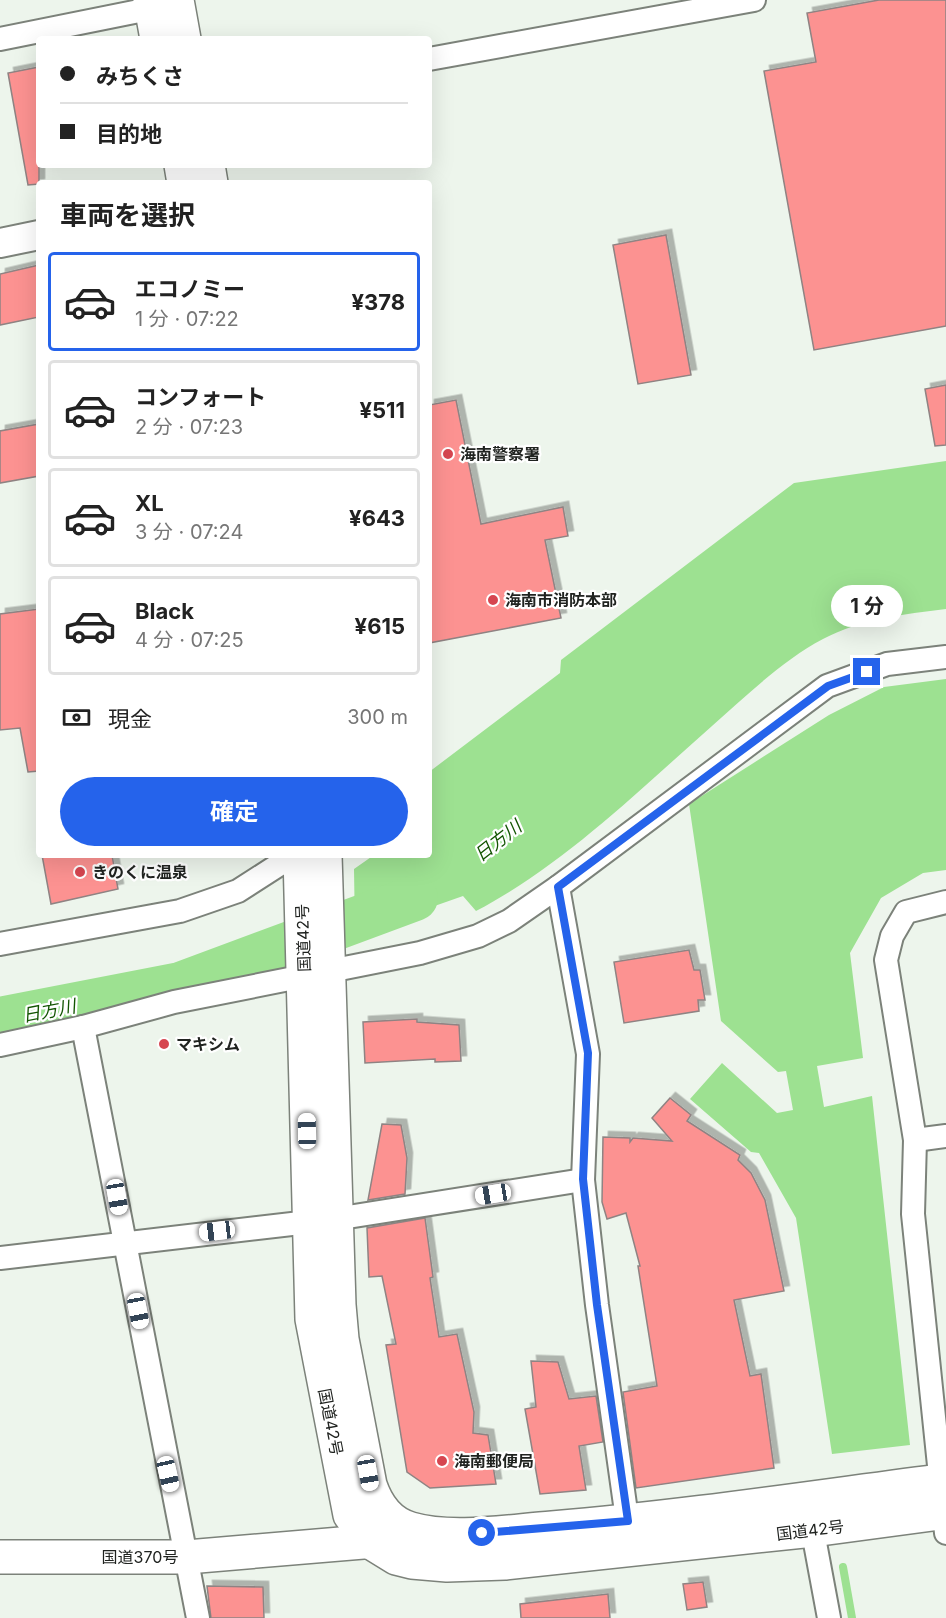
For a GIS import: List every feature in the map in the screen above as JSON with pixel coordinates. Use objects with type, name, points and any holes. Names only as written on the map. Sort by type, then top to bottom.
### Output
[{"type":"highway","points":[[162,10],[182,36]]},
{"type":"highway","name":"国道42号","points":[[313,862],[322,1220],[312,1319],[350,1515],[370,1542]]},
{"type":"highway","name":"国道42号","points":[[322,1220],[342,1339],[373,1494],[382,1510],[400,1525],[421,1532],[446,1550],[629,1536],[810,1515],[945,1504]]},
{"type":"highway","name":"国道370号","points":[[279,1551],[320,1540],[338,1526],[342,1498],[340,1469]]},
{"type":"highway","name":"国道370号","points":[[0,1557],[187,1557],[370,1542],[446,1550]]},
{"type":"highway","name":"国道370号","points":[[279,1551],[306,1552],[344,1562],[395,1568],[446,1550]]},
{"type":"street","points":[[432,58],[754,0]]},
{"type":"street","points":[[0,39],[162,10]]},
{"type":"street","points":[[0,243],[36,236]]},
{"type":"street","points":[[0,1045],[83,1027],[174,1002],[316,968],[420,953],[478,936],[509,921],[558,887],[828,686],[887,664],[946,657]]},
{"type":"street","points":[[0,944],[180,911],[238,891],[280,864],[313,862]]},
{"type":"street","points":[[558,887],[588,1053],[583,1179],[597,1305],[629,1536]]},
{"type":"street","points":[[945,1504],[912,1214],[915,1140],[886,960],[892,936],[906,912],[946,902]]},
{"type":"street","points":[[83,1027],[168,1474],[198,1618]]},
{"type":"street","points":[[915,1140],[946,1136]]},
{"type":"street","points":[[0,1258],[322,1220],[583,1179]]},
{"type":"street","points":[[810,1515],[829,1618]]},
{"type":"water","points":[[946,461],[946,609],[899,615],[868,622],[837,632],[808,648],[765,679],[628,801],[570,849],[540,872],[476,911],[463,896],[355,934],[354,869],[370,858],[432,858],[432,770],[560,673],[561,660],[794,483]]},
{"type":"water","points":[[946,679],[946,870],[923,873],[881,898],[850,953],[863,1058],[817,1066],[824,1107],[872,1096],[910,1445],[832,1454],[796,1218],[759,1153],[751,1152],[690,1099],[722,1063],[777,1113],[793,1110],[786,1071],[778,1072],[721,1021],[689,804],[829,715],[884,687]]},
{"type":"building","points":[[879,0],[946,0],[946,326],[814,350],[764,71],[816,62],[807,13]]},
{"type":"building","points":[[36,68],[36,168],[39,168],[39,180],[36,180],[36,184],[28,185],[8,73]]},
{"type":"building","points":[[666,235],[691,375],[638,384],[613,245]]},
{"type":"building","points":[[36,266],[36,318],[0,325],[0,274]]},
{"type":"building","points":[[946,385],[946,445],[935,446],[925,389]]},
{"type":"building","points":[[456,400],[481,524],[563,507],[568,536],[545,540],[561,618],[432,642],[432,404]]},
{"type":"building","points":[[36,425],[36,477],[0,483],[0,431]]},
{"type":"building","points":[[36,609],[36,771],[28,772],[20,728],[0,730],[0,614]]},
{"type":"building","name":"きのくに温泉","points":[[43,858],[113,858],[118,889],[51,904]]},
{"type":"building","points":[[689,950],[694,970],[700,970],[705,1000],[698,1000],[699,1011],[624,1023],[614,962]]},
{"type":"building","points":[[417,1019],[417,1022],[459,1025],[461,1061],[435,1062],[435,1059],[365,1063],[363,1022]]},
{"type":"building","points":[[670,1098],[691,1115],[687,1121],[740,1155],[738,1160],[751,1173],[765,1200],[784,1291],[734,1300],[750,1376],[761,1374],[774,1468],[636,1488],[623,1392],[657,1386],[638,1266],[640,1266],[626,1213],[607,1219],[602,1202],[603,1137],[630,1138],[630,1142],[633,1138],[672,1141],[652,1118]]},
{"type":"building","points":[[382,1124],[401,1125],[407,1158],[405,1194],[368,1200]]},
{"type":"building","points":[[425,1218],[433,1277],[430,1278],[439,1337],[457,1334],[474,1412],[473,1433],[488,1435],[496,1484],[430,1488],[407,1472],[386,1345],[396,1344],[382,1276],[369,1277],[367,1228]]},
{"type":"building","points":[[531,1361],[558,1362],[569,1399],[596,1396],[603,1442],[579,1446],[586,1490],[540,1494],[525,1409],[536,1407]]},
{"type":"building","points":[[703,1582],[707,1607],[687,1610],[683,1584]]},
{"type":"building","points":[[207,1586],[263,1587],[264,1618],[211,1618]]},
{"type":"building","points":[[608,1594],[610,1618],[521,1618],[520,1604]]},
{"type":"waterway","name":"日方川","points":[[0,1020],[180,985],[415,898]]},
{"type":"waterway","points":[[843,1567],[852,1618]]},
{"type":"place","name":"海南警察署","points":[[448,454]]},
{"type":"place","name":"海南市消防本部","points":[[493,600]]},
{"type":"place","name":"きのくに温泉","points":[[80,872]]},
{"type":"place","name":"マキシム","points":[[164,1044]]},
{"type":"place","name":"海南郵便局","points":[[442,1461]]},
{"type":"route","points":[[482,1533],[628,1521],[597,1305],[583,1179],[588,1115],[588,1053],[558,887],[828,686],[867,672]]}]
